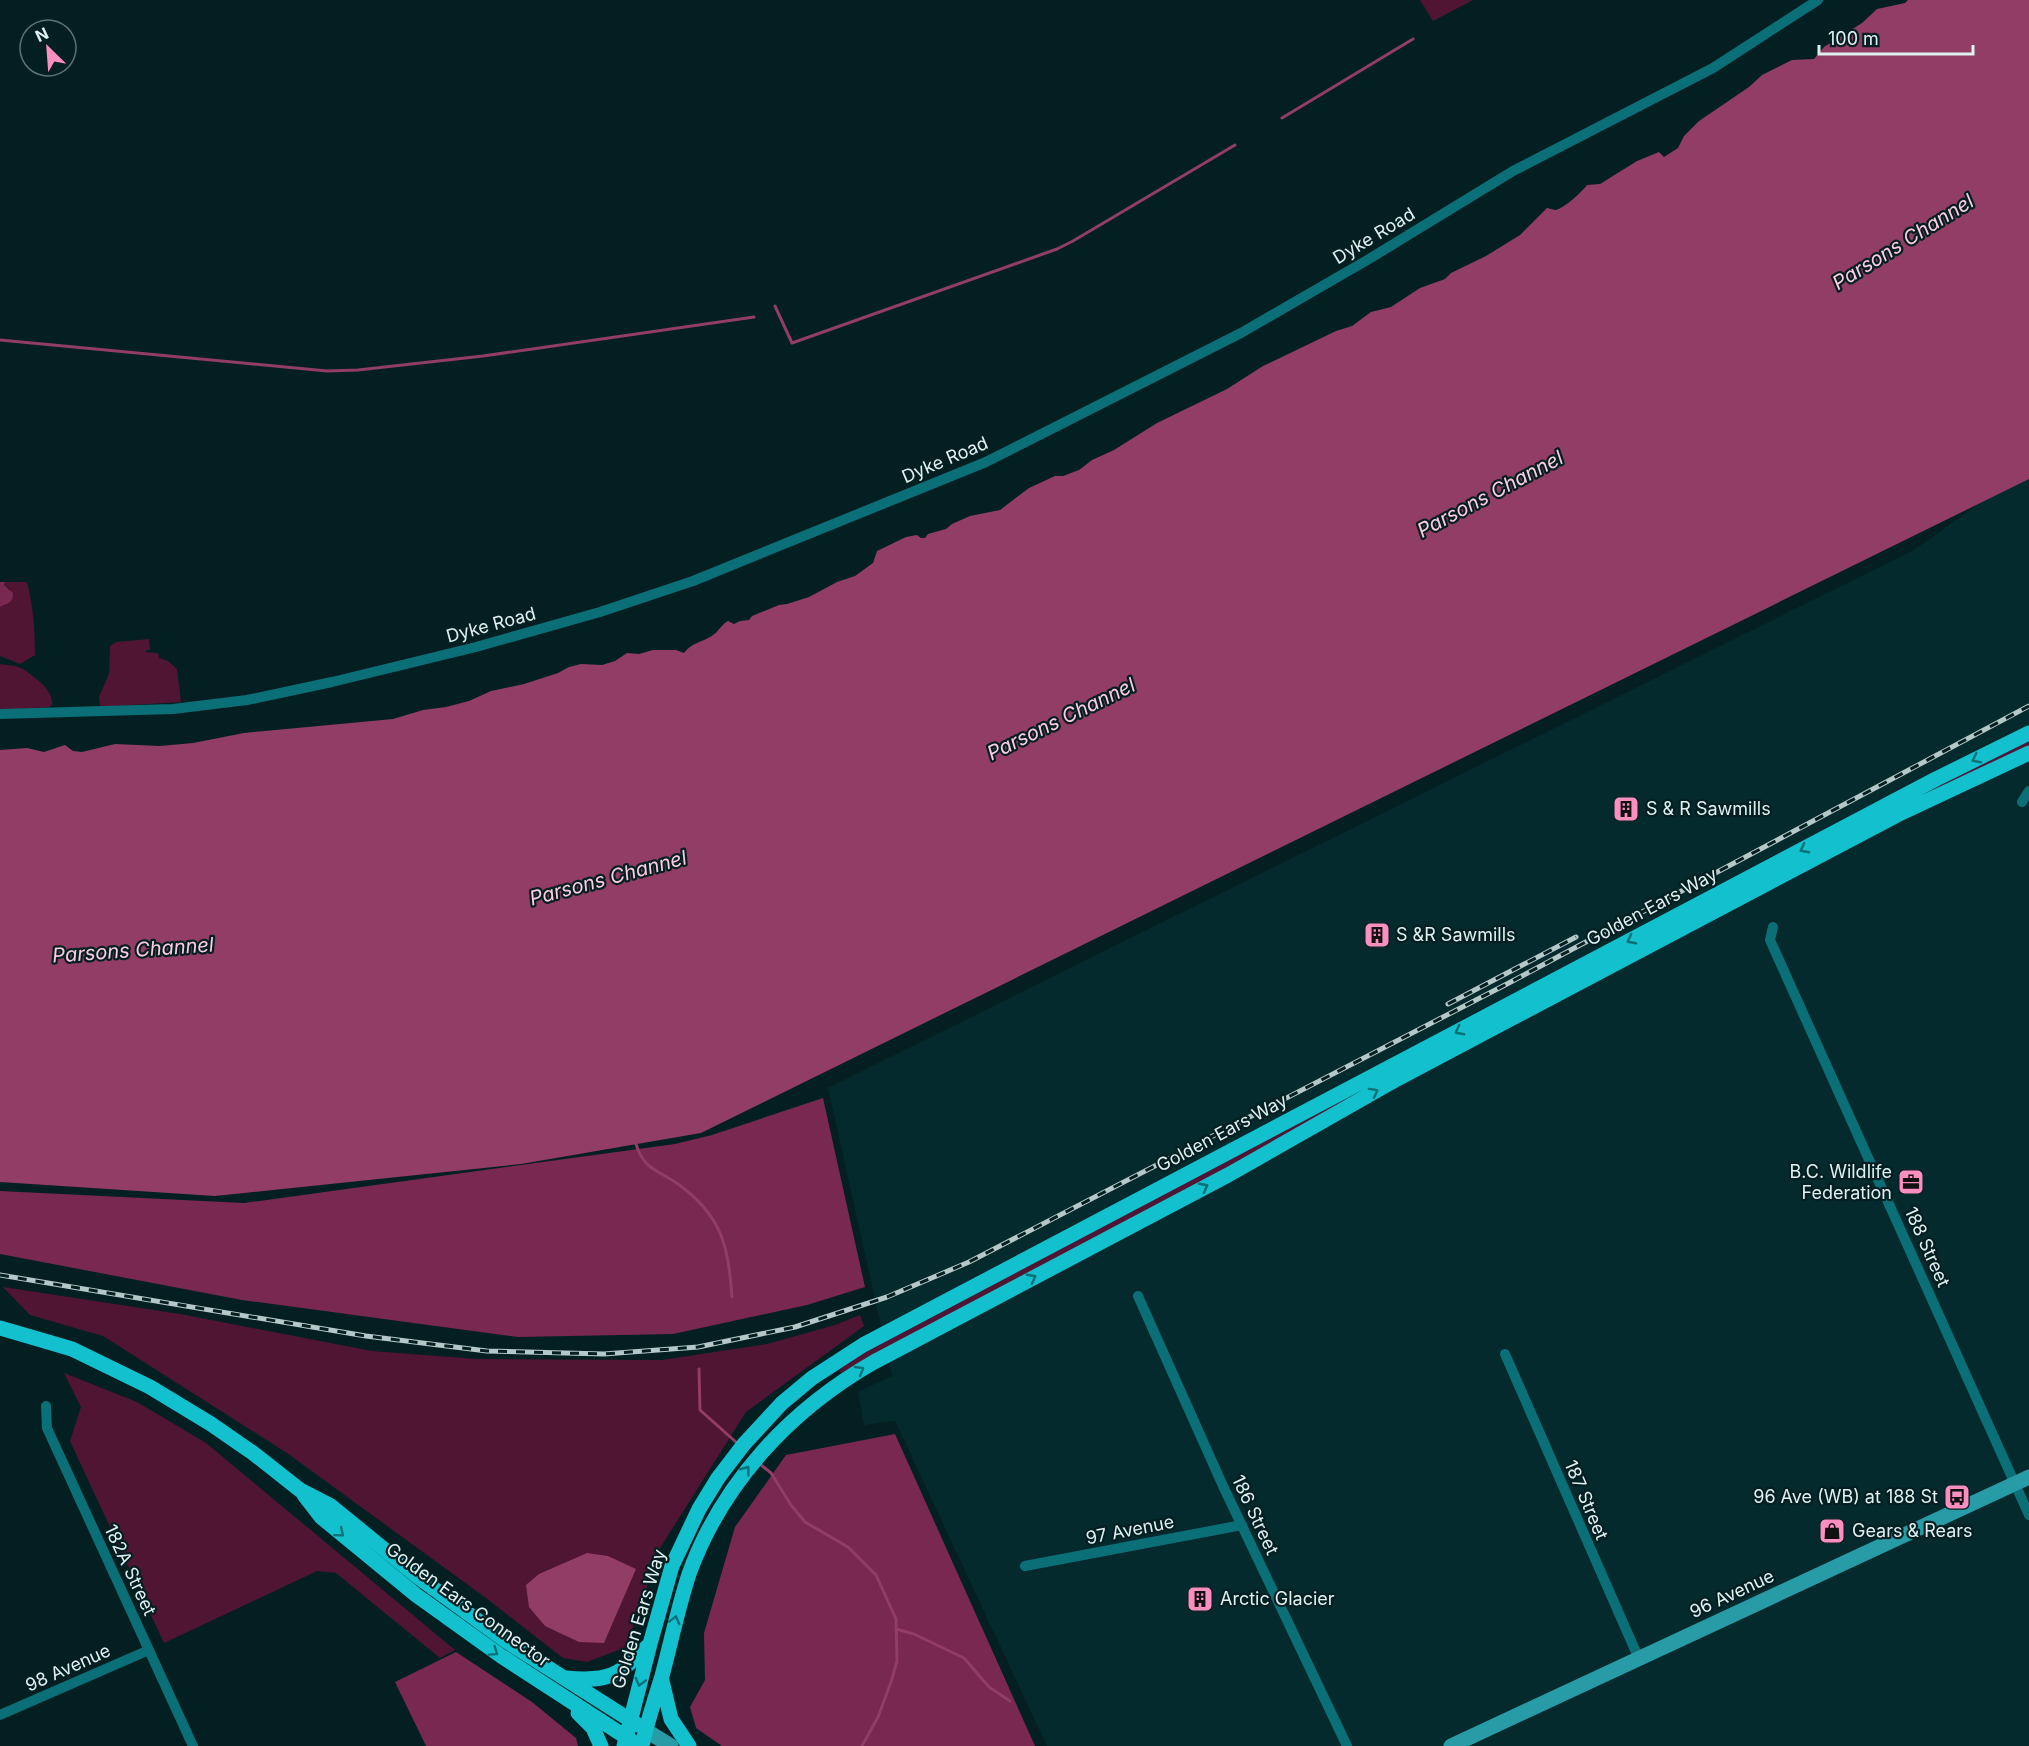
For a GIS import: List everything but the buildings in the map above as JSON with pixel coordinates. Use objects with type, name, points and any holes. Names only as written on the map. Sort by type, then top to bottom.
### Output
[{"type":"main road","name":"Golden Ears Way","points":[[625,1741],[672,1566],[699,1509],[734,1456],[782,1403],[833,1363],[863,1345],[1936,779],[2029,733]]},
{"type":"main road","name":"Golden Ears Way","points":[[641,1746],[690,1573],[715,1519],[726,1499],[753,1462],[785,1428],[829,1390],[874,1362],[1228,1175],[1397,1079],[1897,815],[2029,753]]},
{"type":"main road","name":"Golden Ears Connector","points":[[1,1327],[72,1349],[150,1387],[211,1424],[300,1490],[331,1506],[418,1577],[506,1641],[645,1730]]},
{"type":"main road","name":"96 Avenue","points":[[1450,1746],[2022,1480]]},
{"type":"main road","name":"Golden Ears Connector","points":[[300,1490],[321,1517],[416,1595],[625,1741],[641,1746]]},
{"type":"main road","points":[[562,1677],[594,1680],[615,1674],[630,1664],[650,1644]]},
{"type":"main road","points":[[661,1677],[671,1719],[689,1746]]},
{"type":"main road","points":[[559,1693],[593,1728],[601,1746]]},
{"type":"main road","points":[[645,1730],[671,1746]]},
{"type":"street","name":"Dyke Road","points":[[0,714],[173,709],[247,700],[476,647],[600,612],[693,581],[986,462],[1231,338],[1369,259],[1513,171],[1713,68],[1818,0]]},
{"type":"street","points":[[2022,802],[2029,791]]},
{"type":"street","name":"188 Street","points":[[1773,927],[1770,940],[2022,1480],[2029,1515]]},
{"type":"street","name":"186 Street","points":[[1137,1296],[1347,1746]]},
{"type":"street","name":"187 Street","points":[[1505,1354],[1639,1659]]},
{"type":"street","name":"182A Street","points":[[46,1406],[47,1428],[193,1746]]},
{"type":"street","name":"97 Avenue","points":[[1025,1566],[1242,1525]]},
{"type":"street","name":"98 Avenue","points":[[0,1715],[149,1650]]},
{"type":"shaded area","points":[[1420,0],[1473,0],[1433,21]]},
{"type":"shaded area","points":[[2029,468],[2029,1746],[1047,1746],[895,1421],[864,1425],[858,1392],[892,1376],[828,1088],[1914,550]]},
{"type":"shaded area","points":[[0,582],[5,582],[4,585],[13,593],[13,596],[10,602],[0,607]]},
{"type":"shaded area","points":[[5,582],[27,582],[31,600],[35,655],[20,664],[0,656],[0,607],[6,605],[10,589],[4,585]]},
{"type":"shaded area","points":[[149,639],[150,650],[146,652],[158,653],[159,658],[168,661],[177,669],[181,702],[100,707],[99,697],[109,674],[110,646],[116,642]]},
{"type":"shaded area","points":[[0,664],[21,668],[37,680],[49,693],[52,704],[50,707],[0,710]]},
{"type":"shaded area","points":[[2029,740],[2029,745],[1934,788]]},
{"type":"shaded area","points":[[823,1098],[865,1287],[807,1305],[673,1334],[518,1337],[242,1300],[0,1254],[0,1191],[244,1203],[675,1144],[712,1135]]},
{"type":"shaded area","points":[[1343,1099],[1344,1102],[1240,1161],[841,1373],[839,1371],[847,1363],[871,1349]]},
{"type":"shaded area","points":[[3,1287],[180,1314],[372,1351],[477,1359],[662,1360],[767,1344],[835,1325],[860,1315],[864,1326],[746,1412],[655,1556],[642,1605],[624,1648],[587,1662],[563,1658],[486,1598],[287,1453],[103,1336],[30,1315]]},
{"type":"shaded area","points":[[64,1373],[137,1402],[206,1443],[455,1650],[440,1658],[336,1573],[317,1571],[164,1643],[70,1441],[81,1407]]},
{"type":"shaded area","points":[[895,1434],[1035,1746],[722,1746],[696,1728],[690,1707],[705,1680],[704,1633],[735,1527],[786,1455]]},
{"type":"shaded area","points":[[456,1652],[532,1702],[576,1738],[578,1746],[426,1746],[395,1682]]},
{"type":"water","name":"Parsons Channel","points":[[1908,0],[2029,0],[2029,479],[701,1133],[521,1164],[215,1196],[0,1182],[0,750],[27,748],[44,752],[65,745],[73,751],[82,752],[115,744],[160,746],[193,743],[244,733],[393,719],[423,710],[469,701],[491,691],[524,684],[569,667],[581,664],[602,665],[615,661],[627,653],[676,650],[684,653],[691,646],[709,638],[728,621],[734,624],[749,620],[752,616],[779,605],[809,597],[837,582],[855,576],[873,563],[877,551],[906,537],[917,535],[925,538],[928,534],[946,529],[970,516],[1000,510],[1029,488],[1055,476],[1063,476],[1079,470],[1092,460],[1114,450],[1157,423],[1227,389],[1263,366],[1336,331],[1352,326],[1371,312],[1391,307],[1420,288],[1445,279],[1451,273],[1486,256],[1520,235],[1547,208],[1556,210],[1560,208],[1587,185],[1600,184],[1637,161],[1659,152],[1664,157],[1678,148],[1684,136],[1699,121],[1749,87],[1762,75],[1792,60],[1814,59],[1824,47],[1862,23],[1877,9],[1905,3]]},
{"type":"water","points":[[587,1553],[608,1556],[636,1569],[604,1643],[579,1642],[545,1626],[529,1607],[526,1585],[539,1574]]},
{"type":"waterway","points":[[1282,118],[1413,39]]},
{"type":"waterway","points":[[775,306],[792,343],[1057,249],[1235,145]]},
{"type":"waterway","points":[[0,340],[327,371],[358,370],[483,356],[754,317]]},
{"type":"waterway","points":[[636,1144],[639,1153],[652,1168],[693,1196],[713,1220],[725,1247],[732,1297]]},
{"type":"waterway","points":[[699,1369],[700,1410],[737,1443]]},
{"type":"waterway","points":[[760,1464],[771,1473],[791,1505],[805,1522],[848,1547],[876,1575],[896,1619],[897,1661],[878,1717],[862,1746]]},
{"type":"waterway","points":[[896,1629],[914,1634],[964,1658],[989,1687],[1010,1701]]},
{"type":"railway","points":[[0,1275],[366,1336],[487,1351],[604,1354],[698,1347],[795,1327],[887,1297],[969,1262],[1505,985],[2029,706]]},
{"type":"railway","points":[[1448,1004],[1576,937]]},
{"type":"place","name":"S & R Sawmills","points":[[1626,809]]},
{"type":"place","name":"S &R Sawmills","points":[[1377,935]]},
{"type":"place","name":"B.C. Wildlife Federation","points":[[1911,1182]]},
{"type":"place","name":"96 Ave (WB) at 188 St","points":[[1957,1497]]},
{"type":"place","name":"Gears & Rears","points":[[1832,1531]]},
{"type":"place","name":"Arctic Glacier","points":[[1200,1599]]}]
